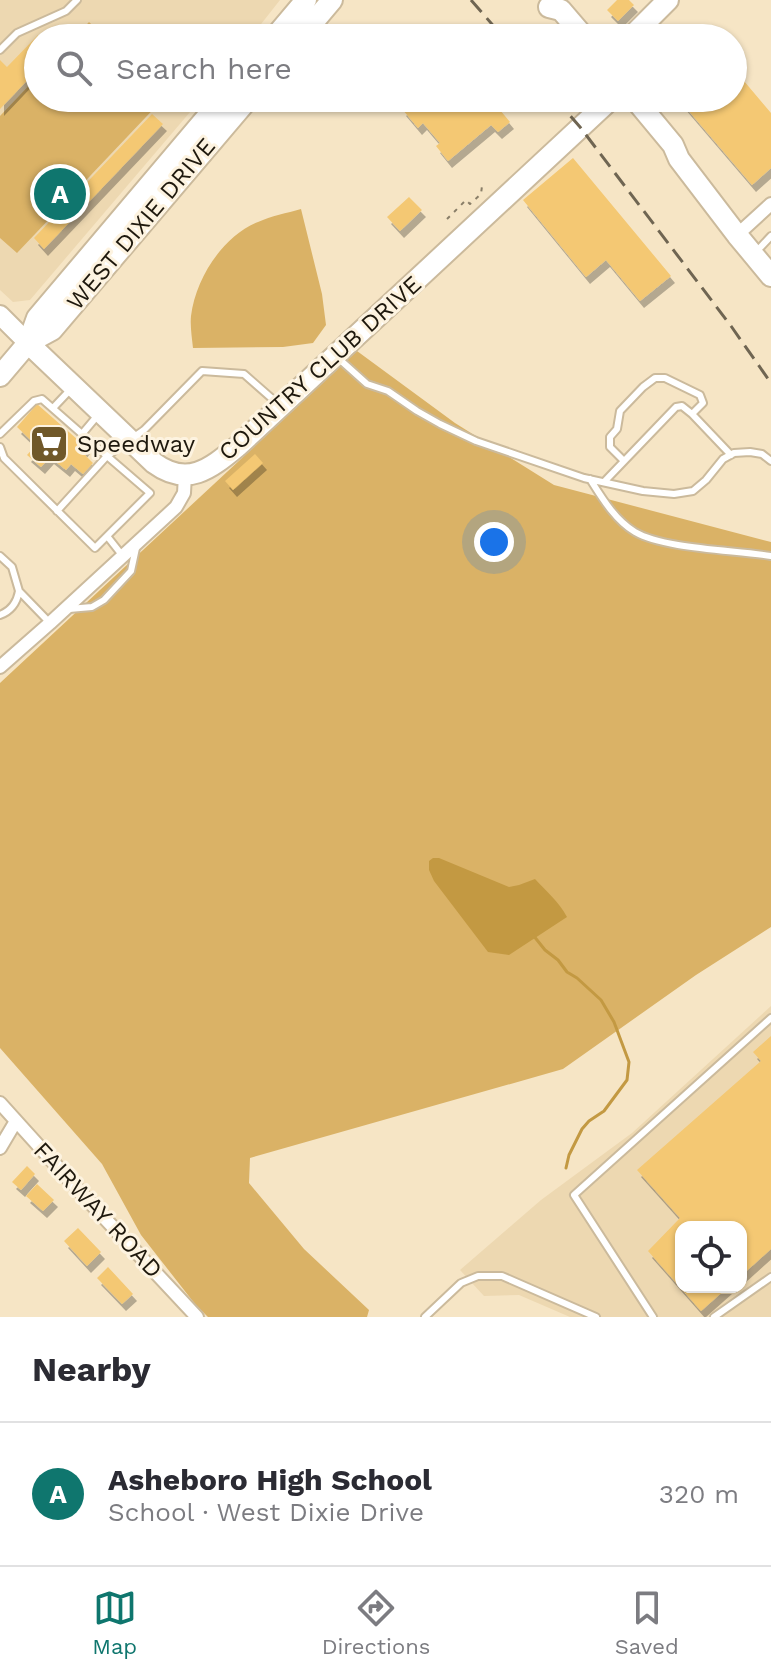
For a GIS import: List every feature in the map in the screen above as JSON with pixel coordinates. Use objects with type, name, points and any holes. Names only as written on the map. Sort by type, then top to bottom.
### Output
[{"type":"main road","points":[[286,24],[306,0]]},
{"type":"main road","points":[[312,24],[332,0]]},
{"type":"main road","points":[[644,24],[668,0]]},
{"type":"main road","points":[[546,4],[556,24]]},
{"type":"main road","points":[[546,4],[561,10],[573,24]]},
{"type":"main road","name":"WEST DIXIE DRIVE","points":[[0,376],[28,343],[37,318],[211,112]]},
{"type":"main road","name":"WEST DIXIE DRIVE","points":[[28,343],[52,330],[237,112]]},
{"type":"main road","name":"COUNTRY CLUB DRIVE","points":[[185,475],[212,466],[238,446],[597,112]]},
{"type":"main road","points":[[632,112],[664,153],[679,159]]},
{"type":"main road","points":[[646,112],[771,276]]},
{"type":"main road","points":[[0,315],[162,469],[185,475]]},
{"type":"street","points":[[737,235],[771,204]]},
{"type":"street","points":[[0,667],[176,507],[184,493],[185,475]]},
{"type":"street","name":"FAIRWAY ROAD","points":[[0,1103],[197,1317]]},
{"type":"street","points":[[0,1148],[16,1121]]},
{"type":"lane","points":[[37,24],[66,11],[77,0]]},
{"type":"lane","points":[[0,50],[24,30]]},
{"type":"lane","points":[[753,254],[771,236]]},
{"type":"lane","points":[[335,355],[367,384],[399,397],[440,424],[476,441],[590,479],[643,491],[674,494],[693,491],[723,459],[731,455],[750,452],[762,454],[771,461]]},
{"type":"lane","points":[[57,511],[107,456],[144,430],[202,371],[244,374],[281,406]]},
{"type":"lane","points":[[624,461],[610,447],[610,437],[617,429],[620,411],[655,378],[665,378],[700,395],[703,403],[692,414]]},
{"type":"lane","points":[[53,408],[73,386]]},
{"type":"lane","points":[[0,434],[37,399],[42,399],[150,493],[95,548],[4,458],[0,447]]},
{"type":"lane","points":[[604,482],[676,407],[682,406],[692,414],[731,455]]},
{"type":"lane","points":[[82,434],[101,412]]},
{"type":"lane","points":[[590,479],[613,512],[635,532],[656,540],[771,556]]},
{"type":"lane","points":[[107,536],[123,556]]},
{"type":"lane","points":[[65,609],[97,605],[123,582],[131,571],[138,542]]},
{"type":"lane","points":[[0,556],[12,567],[19,591],[17,601],[0,615]]},
{"type":"lane","points":[[19,591],[50,623]]},
{"type":"lane","points":[[653,1317],[574,1195],[771,1018]]},
{"type":"lane","points":[[425,1317],[461,1283],[478,1276],[502,1276],[596,1317]]},
{"type":"lane","points":[[714,1317],[771,1277]]},
{"type":"path","points":[[447,219],[466,200],[470,204],[481,194],[482,186]]},
{"type":"shaded area","points":[[0,0],[280,0],[261,24],[24,24],[24,112],[190,112],[30,300],[13,302],[0,290]]},
{"type":"shaded area","points":[[24,91],[24,112],[151,112],[17,253],[0,238],[0,116]]},
{"type":"shaded area","points":[[301,209],[322,294],[326,325],[313,343],[283,347],[193,348],[191,320],[194,302],[205,274],[222,248],[258,222]]},
{"type":"shaded area","points":[[357,351],[455,423],[554,485],[771,542],[771,927],[696,975],[563,1069],[250,1158],[249,1183],[304,1249],[369,1310],[367,1317],[208,1317],[141,1235],[102,1164],[0,1048],[0,683]]},
{"type":"shaded area","points":[[433,858],[509,887],[535,879],[567,917],[509,955],[488,952],[434,881],[429,870],[429,861]]},
{"type":"shaded area","points":[[771,1006],[771,1317],[570,1317],[519,1295],[484,1296],[460,1270],[541,1200],[632,1133]]},
{"type":"building","points":[[617,0],[629,0],[634,5],[618,21],[607,10]]},
{"type":"building","points":[[24,49],[24,84],[0,109],[0,60],[7,67]]},
{"type":"building","points":[[747,85],[771,113],[771,168],[752,185],[690,112],[747,112]]},
{"type":"building","points":[[405,112],[502,112],[510,122],[498,132],[491,125],[448,161],[436,146],[440,143],[423,123],[418,128]]},
{"type":"building","points":[[152,114],[163,124],[44,249],[34,238]]},
{"type":"building","points":[[573,158],[671,276],[640,301],[606,260],[586,277],[523,200]]},
{"type":"building","points":[[409,197],[422,210],[400,231],[387,217]]},
{"type":"building","points":[[37,404],[86,447],[82,452],[93,463],[83,474],[71,464],[66,470],[50,457],[41,467],[27,455],[36,445],[17,427]]},
{"type":"building","points":[[255,454],[263,463],[233,490],[225,481]]},
{"type":"building","points":[[771,1036],[771,1249],[747,1271],[747,1221],[677,1221],[680,1218],[637,1170],[761,1061],[753,1052]]},
{"type":"building","points":[[27,1166],[35,1174],[21,1190],[12,1182]]},
{"type":"building","points":[[37,1184],[54,1200],[43,1211],[26,1196]]},
{"type":"building","points":[[675,1223],[675,1282],[648,1251]]},
{"type":"building","points":[[78,1228],[101,1252],[87,1266],[64,1241]]},
{"type":"building","points":[[108,1267],[133,1294],[122,1304],[97,1278]]},
{"type":"building","points":[[685,1293],[721,1293],[701,1311]]},
{"type":"waterway","points":[[533,935],[567,972],[601,1000],[614,1022],[629,1062],[627,1080],[604,1111],[582,1129],[566,1168]]},
{"type":"railway","points":[[471,0],[492,24]]},
{"type":"railway","points":[[567,112],[771,383]]},
{"type":"place","name":"Asheboro High School","points":[[60,194]]},
{"type":"place","name":"Speedway","points":[[49,444]]}]
